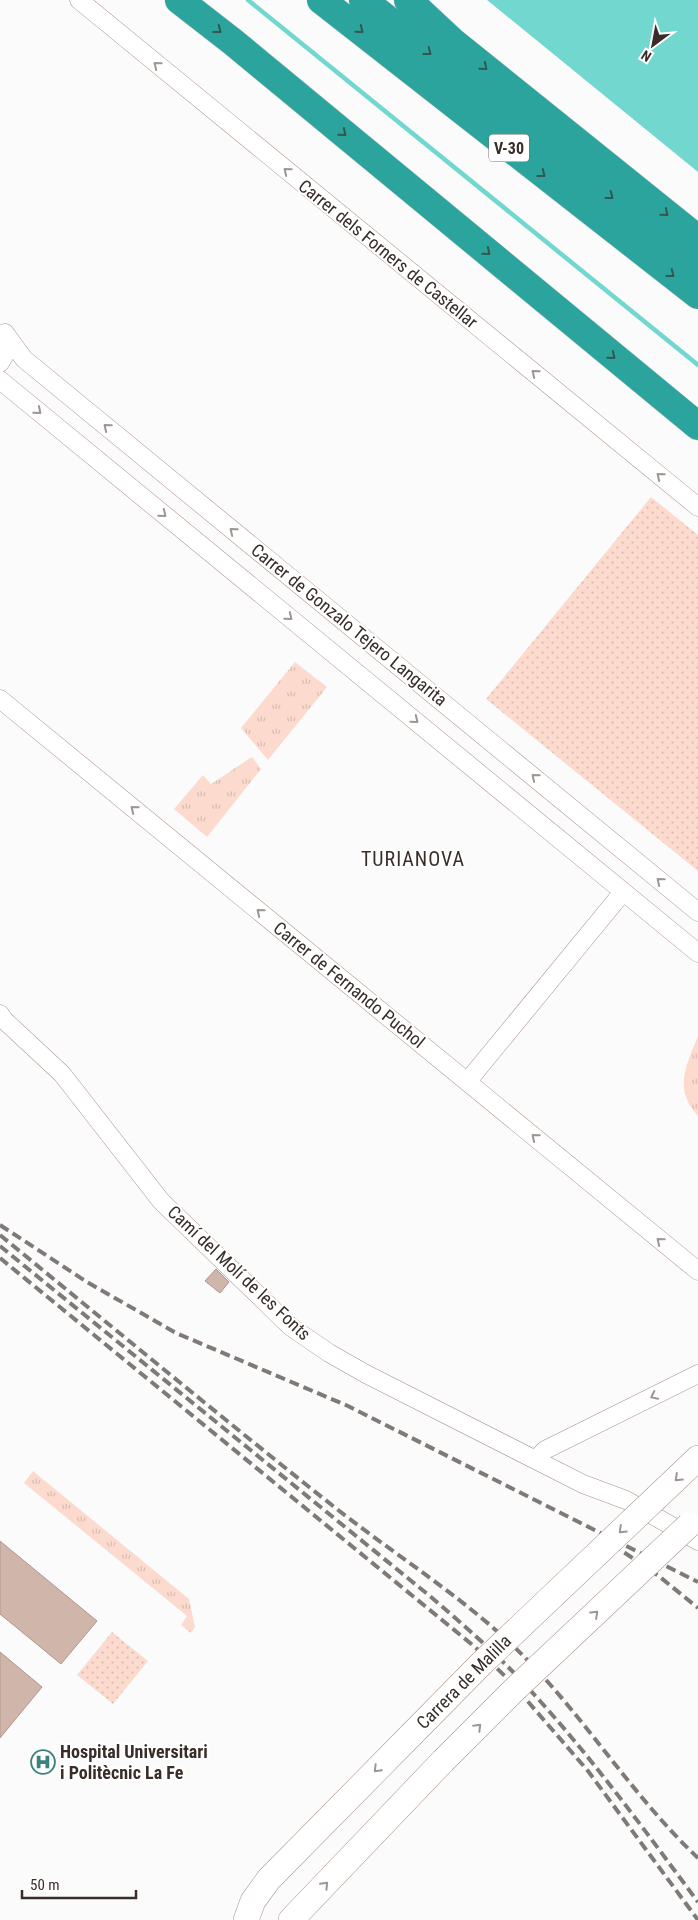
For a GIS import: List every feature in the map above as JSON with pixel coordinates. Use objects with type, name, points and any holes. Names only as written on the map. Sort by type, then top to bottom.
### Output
[{"type":"highway","points":[[179,0],[241,48],[698,426]]},
{"type":"highway","name":"V-30","points":[[321,0],[698,295]]},
{"type":"highway","name":"V-30","points":[[362,0],[590,181],[698,263]]},
{"type":"highway","points":[[408,0],[453,42],[698,239]]},
{"type":"street","name":"Carrer dels Forners de Castellar","points":[[79,0],[698,507]]},
{"type":"street","points":[[0,363],[7,351],[3,330]]},
{"type":"street","name":"Carrer de Gonzalo Tejero Langarita","points":[[3,330],[24,359],[698,912]]},
{"type":"street","name":"Carrer de Gonzalo Tejero Langarita","points":[[0,380],[698,953]]},
{"type":"street","name":"Carrer de Fernando Puchol","points":[[0,699],[698,1271]]},
{"type":"street","points":[[467,1082],[623,892]]},
{"type":"street","name":"Camí del Molí de les Fonts","points":[[0,1014],[4,1020],[62,1074],[160,1201],[291,1327],[329,1353],[445,1416],[536,1459],[583,1484],[695,1527]]},
{"type":"street","points":[[536,1459],[545,1450],[698,1374]]},
{"type":"street","name":"Carrera de Malilla","points":[[246,1920],[253,1901],[270,1879],[482,1662],[698,1458]]},
{"type":"street","points":[[291,1920],[443,1761],[513,1691],[695,1527]]},
{"type":"green space","points":[[651,497],[698,535],[698,871],[486,699]]},
{"type":"green space","points":[[295,662],[327,687],[268,760],[241,728]]},
{"type":"green space","points":[[252,757],[261,769],[207,837],[174,809],[203,775],[211,784]]},
{"type":"green space","points":[[698,1036],[698,1116],[690,1106],[686,1096],[684,1077],[689,1057]]},
{"type":"green space","points":[[33,1471],[189,1599],[195,1627],[191,1633],[181,1625],[187,1616],[24,1483]]},
{"type":"green space","points":[[112,1632],[148,1661],[113,1704],[77,1675]]},
{"type":"water","points":[[487,0],[698,0],[698,172]]},
{"type":"building","points":[[216,1269],[229,1282],[220,1293],[205,1281]]},
{"type":"building","points":[[0,1541],[97,1621],[61,1664],[0,1614]]},
{"type":"building","points":[[0,1652],[42,1687],[0,1738]]},
{"type":"waterway","points":[[248,0],[698,365]]},
{"type":"railway","points":[[0,1225],[87,1282],[176,1333],[348,1406],[698,1582]]},
{"type":"railway","points":[[0,1235],[291,1473],[488,1623],[534,1667],[649,1806],[698,1858]]},
{"type":"railway","points":[[0,1246],[431,1597],[485,1644],[515,1674],[564,1729],[633,1814],[698,1902]]},
{"type":"railway","points":[[0,1258],[475,1647],[511,1682],[588,1771],[698,1920]]},
{"type":"railway","points":[[612,1544],[660,1577],[698,1608]]},
{"type":"place","name":"Hospital Universitari i Politècnic La Fe","points":[[43,1762]]},
{"type":"district","name":"TURIANOVA","points":[[413,859]]}]
